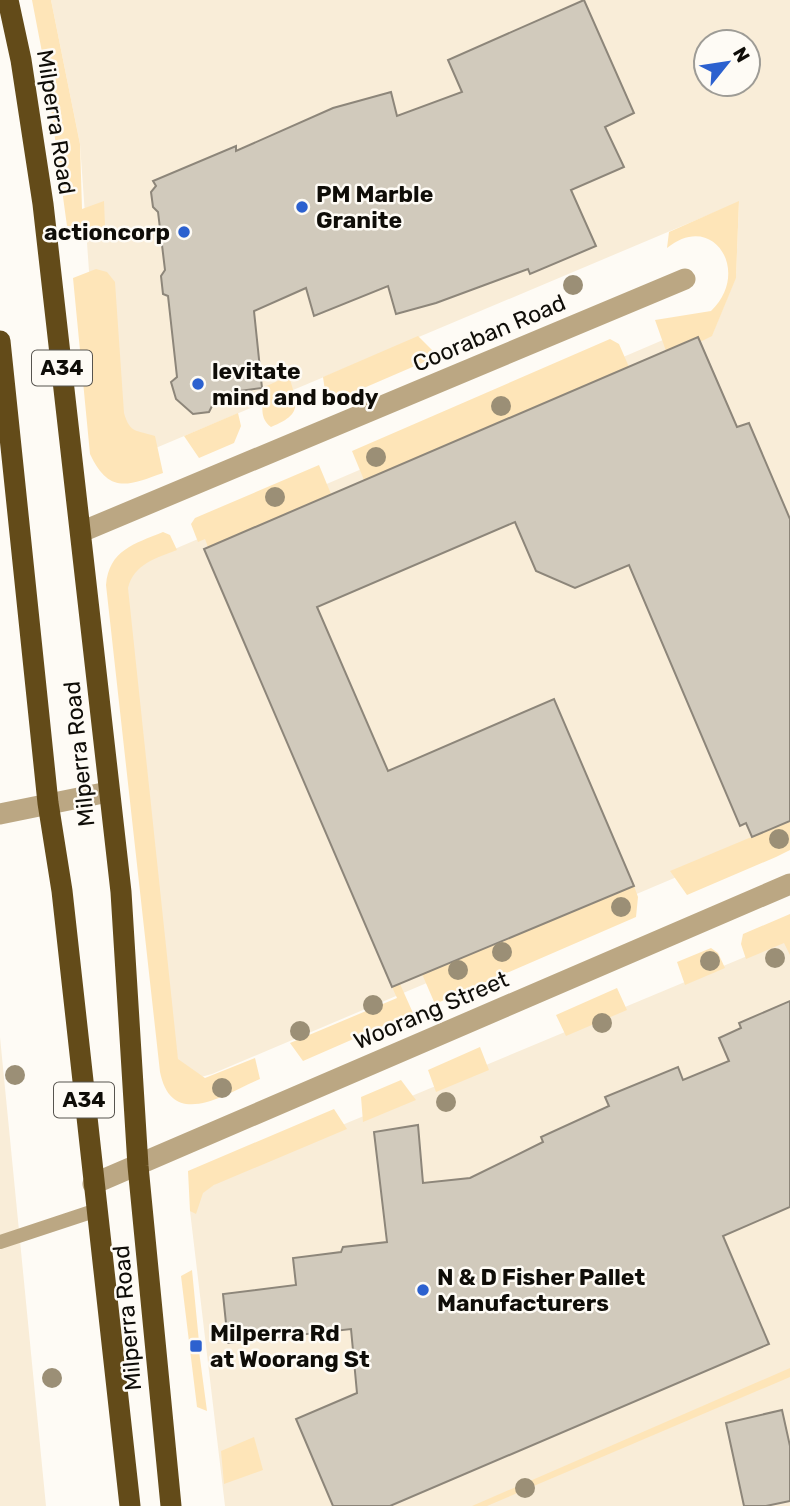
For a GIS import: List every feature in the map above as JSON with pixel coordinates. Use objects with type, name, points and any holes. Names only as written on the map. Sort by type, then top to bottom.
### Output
[{"type":"highway","name":"Milperra Road","points":[[8,0],[32,126],[121,892],[138,1166],[172,1506]]},
{"type":"highway","name":"Milperra Road","points":[[0,341],[6,459],[48,803],[61,881],[130,1506]]},
{"type":"street","name":"Cooraban Road","points":[[81,532],[685,279]]},
{"type":"street","points":[[0,814],[108,792]]},
{"type":"street","name":"Woorang Street","points":[[93,1184],[790,884]]},
{"type":"lane","points":[[0,1242],[97,1210]]},
{"type":"shaded area","points":[[32,0],[51,0],[80,144],[82,209],[104,201],[105,226],[96,231],[67,226],[46,73]]},
{"type":"shaded area","points":[[51,0],[790,0],[790,829],[212,1074],[201,1077],[178,1063],[130,671],[127,572],[156,557],[705,322],[712,335],[736,277],[739,202],[151,450],[123,454],[89,271],[80,144]]},
{"type":"shaded area","points":[[739,201],[736,278],[712,336],[700,342],[697,337],[666,351],[655,320],[711,311],[723,296],[728,279],[727,264],[722,251],[712,241],[699,236],[684,238],[667,248],[669,232]]},
{"type":"shaded area","points":[[96,269],[107,272],[115,282],[126,420],[139,432],[155,436],[163,473],[129,483],[112,481],[104,476],[90,454],[73,278]]},
{"type":"shaded area","points":[[418,336],[438,356],[336,400],[325,391],[323,377]]},
{"type":"shaded area","points":[[610,339],[619,344],[629,367],[364,480],[352,451]]},
{"type":"shaded area","points":[[289,376],[295,408],[288,418],[271,427],[264,419],[262,388]]},
{"type":"shaded area","points":[[238,413],[241,426],[234,443],[199,458],[184,436]]},
{"type":"shaded area","points":[[319,465],[331,494],[208,547],[205,539],[198,542],[191,524],[195,518]]},
{"type":"shaded area","points":[[163,532],[170,535],[177,550],[154,559],[141,568],[135,573],[128,588],[178,1059],[205,1078],[255,1058],[260,1079],[216,1099],[188,1104],[176,1100],[166,1090],[160,1072],[106,585],[108,573],[118,556],[133,545]]},
{"type":"shaded area","points":[[790,821],[790,850],[687,895],[670,871]]},
{"type":"shaded area","points":[[634,886],[638,897],[636,917],[435,1004],[422,974]]},
{"type":"shaded area","points":[[790,914],[790,955],[784,943],[746,959],[741,944],[743,934]]},
{"type":"shaded area","points":[[783,941],[790,941],[790,1506],[225,1506],[190,1211],[193,1198],[244,1166]]},
{"type":"shaded area","points":[[711,948],[718,953],[725,968],[685,985],[677,962]]},
{"type":"shaded area","points":[[400,984],[413,1013],[303,1061],[290,1043],[397,998],[392,987]]},
{"type":"shaded area","points":[[617,988],[627,1010],[566,1036],[556,1015]]},
{"type":"shaded area","points":[[0,1037],[46,1506],[0,1506]]},
{"type":"shaded area","points":[[480,1047],[489,1070],[436,1092],[428,1070]]},
{"type":"shaded area","points":[[401,1080],[416,1100],[363,1122],[361,1097]]},
{"type":"shaded area","points":[[334,1109],[347,1129],[214,1185],[203,1193],[196,1214],[190,1211],[188,1171]]},
{"type":"shaded area","points":[[192,1270],[199,1342],[193,1343],[193,1351],[199,1351],[207,1411],[197,1407],[181,1276]]},
{"type":"shaded area","points":[[790,1368],[790,1377],[487,1506],[472,1506]]},
{"type":"shaded area","points":[[254,1437],[263,1470],[224,1484],[221,1451]]},
{"type":"building","points":[[584,0],[634,113],[605,127],[624,167],[571,190],[596,246],[530,274],[528,269],[436,303],[396,314],[388,286],[314,316],[306,288],[254,311],[262,388],[218,394],[209,412],[193,414],[176,399],[171,382],[177,377],[168,296],[163,294],[161,276],[165,270],[158,212],[153,207],[151,192],[156,186],[153,181],[236,146],[236,151],[333,108],[391,92],[397,116],[462,92],[448,60]]},
{"type":"building","points":[[698,337],[737,427],[749,423],[790,519],[790,821],[752,837],[746,823],[740,826],[629,565],[575,588],[536,571],[515,522],[317,607],[388,771],[554,699],[634,886],[392,987],[204,549]]},
{"type":"building","points":[[790,1001],[790,1207],[723,1236],[769,1344],[390,1506],[333,1506],[296,1419],[357,1393],[351,1329],[228,1343],[223,1294],[296,1285],[293,1258],[341,1252],[343,1247],[387,1242],[374,1132],[418,1125],[423,1183],[470,1178],[543,1142],[541,1137],[609,1106],[605,1097],[678,1067],[683,1080],[729,1061],[719,1038],[741,1028],[739,1023]]},
{"type":"building","points":[[782,1410],[790,1446],[790,1501],[766,1506],[744,1506],[726,1423]]},
{"type":"place","name":"PM Marble Granite","points":[[302,207]]},
{"type":"place","name":"actioncorp","points":[[184,232]]},
{"type":"place","name":"levitate mind and body","points":[[198,384]]},
{"type":"place","name":"N & D Fisher Pallet Manufacturers","points":[[423,1290]]},
{"type":"place","name":"Milperra Rd at Woorang St","points":[[196,1346]]}]
